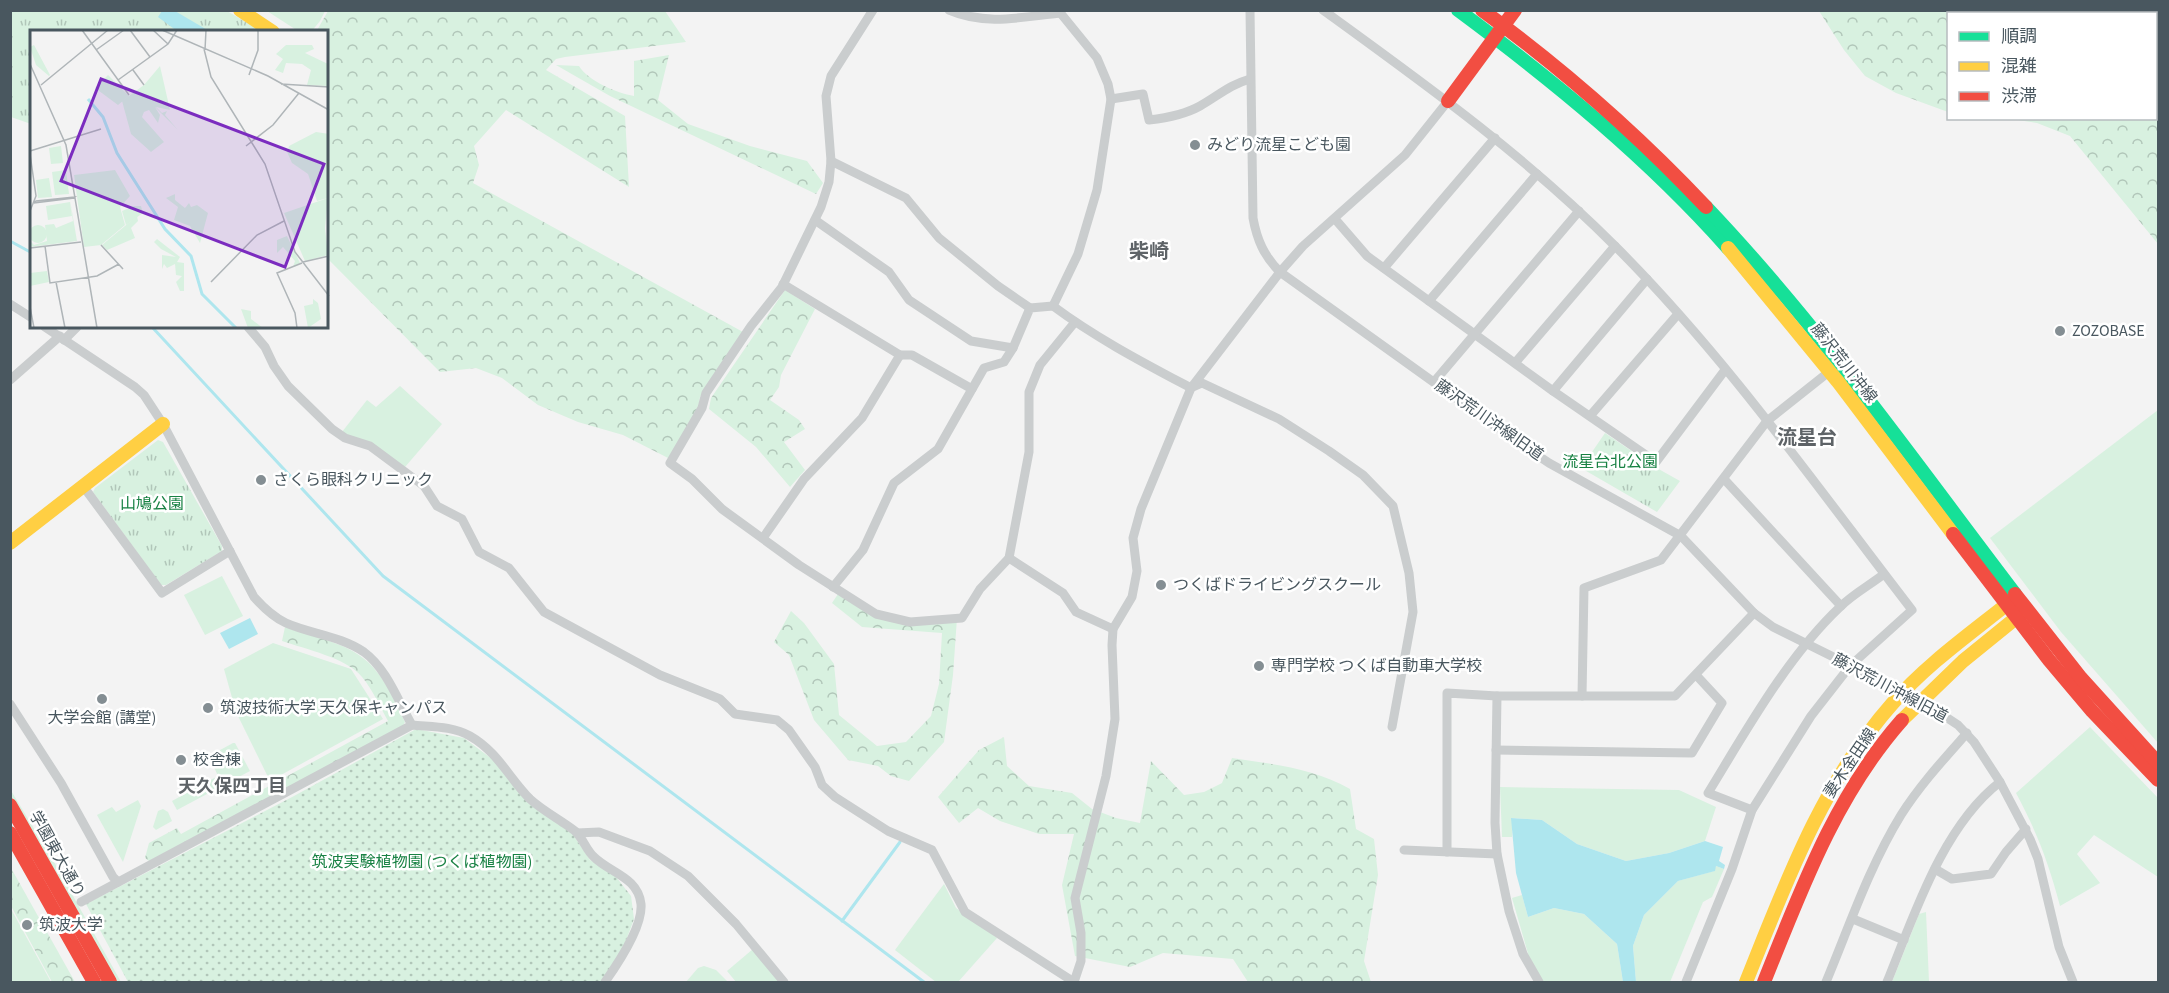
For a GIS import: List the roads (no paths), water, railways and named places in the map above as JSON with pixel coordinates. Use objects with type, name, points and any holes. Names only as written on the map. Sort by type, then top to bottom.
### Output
[{"type":"main road","points":[[240,10],[270,30]]},
{"type":"main road","name":"藤沢荒川沖線","points":[[1458,10],[1582,107],[1671,188],[1744,266],[1830,371],[2016,618],[2092,711],[2158,780]]},
{"type":"main road","name":"藤沢荒川沖線","points":[[1482,10],[1579,85],[1710,211],[1750,255],[1839,365],[2083,681],[2158,763]]},
{"type":"main road","points":[[1448,101],[1515,10]]},
{"type":"main road","points":[[10,543],[163,424]]},
{"type":"main road","points":[[2006,605],[2022,603]]},
{"type":"main road","name":"妻木金田線","points":[[1764,982],[1834,817],[1869,761],[1920,700],[1959,663],[2016,618],[2022,603]]},
{"type":"main road","name":"妻木金田線","points":[[1746,982],[1822,804],[1856,751],[1904,692],[1945,654],[2006,605]]},
{"type":"main road","name":"学園東大通り","points":[[10,805],[110,982]]},
{"type":"main road","name":"学園東大通り","points":[[10,833],[94,982]]},
{"type":"street","points":[[873,10],[831,76],[826,96],[831,161],[829,182],[815,220],[783,284],[751,326],[706,393],[702,408],[670,463],[692,479],[722,509],[799,565],[869,610],[891,619],[910,622],[962,618],[980,589],[1010,558],[1029,452],[1029,392],[1040,365],[1075,322]]},
{"type":"street","points":[[949,10],[970,18],[986,20],[1027,18],[1059,12],[1097,58],[1108,84],[1111,99],[1097,190],[1078,254],[1053,306]]},
{"type":"street","name":"藤沢荒川沖線旧道","points":[[1250,10],[1253,218],[1263,251],[1280,272],[1550,463],[1681,536],[1754,613],[1773,627],[1920,700],[1949,718],[1967,733],[1982,751],[2026,829],[2038,859],[2059,947],[2073,982]]},
{"type":"street","points":[[1323,10],[1495,138],[1538,174],[1615,246],[1678,314],[1767,421],[1912,610],[1850,666],[1811,716],[1752,810],[1732,869],[1686,982]]},
{"type":"street","points":[[1111,99],[1143,94],[1149,120],[1168,118],[1198,107],[1233,84],[1250,79]]},
{"type":"street","points":[[249,328],[265,347],[274,366],[288,386],[332,429],[345,438],[370,446],[424,486],[437,506],[462,519],[479,552],[509,568],[544,612],[660,675],[720,699],[735,714],[777,720],[789,730],[815,767],[822,784],[835,796],[888,831],[932,850],[965,912],[1074,982],[1081,961],[1081,933],[1076,898],[1106,776],[1115,719],[1113,629],[1132,597],[1137,571],[1133,538],[1141,509],[1191,388],[1280,272],[1303,246],[1405,155],[1448,101]]},
{"type":"street","points":[[1384,268],[1495,138]]},
{"type":"street","points":[[831,161],[906,198],[939,238],[998,286],[1030,308],[1053,306],[1137,360],[1191,388]]},
{"type":"street","points":[[1429,301],[1538,174]]},
{"type":"street","points":[[1434,382],[1579,211]]},
{"type":"street","points":[[1335,219],[1367,256],[1553,391],[1656,462],[1725,370]]},
{"type":"street","points":[[815,220],[889,272],[909,300],[971,340],[1013,348]]},
{"type":"street","points":[[1515,363],[1615,246]]},
{"type":"street","points":[[1553,391],[1647,279]]},
{"type":"street","points":[[783,284],[900,355],[912,354],[972,389]]},
{"type":"street","points":[[11,305],[30,317]]},
{"type":"street","points":[[833,587],[863,550],[894,483],[938,449],[984,368],[1004,362],[1013,348],[1030,308]]},
{"type":"street","points":[[1590,416],[1678,314]]},
{"type":"street","points":[[47,328],[144,395],[163,424],[254,597],[265,609],[285,622],[347,643],[364,652],[376,663],[412,725]]},
{"type":"street","points":[[10,380],[76,328]]},
{"type":"street","points":[[763,538],[804,479],[862,418],[900,355]]},
{"type":"street","points":[[1582,696],[1584,588],[1661,560],[1767,421],[1830,371]]},
{"type":"street","points":[[1191,388],[1202,383],[1279,419],[1363,475],[1393,506],[1409,573],[1413,612],[1392,726]]},
{"type":"street","points":[[1724,479],[1841,606]]},
{"type":"street","points":[[83,486],[162,593],[230,551]]},
{"type":"street","points":[[1010,558],[1063,593],[1076,612],[1113,629]]},
{"type":"street","points":[[1752,810],[1708,793],[1751,722],[1807,644],[1841,606],[1884,574]]},
{"type":"street","points":[[1447,852],[1447,693],[1497,696],[1675,696],[1697,676],[1754,613]]},
{"type":"street","points":[[1496,750],[1692,753],[1722,703],[1697,676]]},
{"type":"street","points":[[1497,696],[1497,854],[1509,911],[1523,954],[1539,982]]},
{"type":"street","points":[[10,704],[61,783],[113,877],[118,882]]},
{"type":"street","points":[[81,902],[412,725],[444,727],[470,736],[500,760],[530,799],[577,833],[593,857],[622,874],[632,884],[641,903],[640,914],[625,952],[605,982]]},
{"type":"street","points":[[1826,982],[1887,841],[1930,774],[1967,733]]},
{"type":"street","points":[[1887,982],[1919,902],[1935,869],[1960,828],[1979,803],[2000,782]]},
{"type":"street","points":[[1935,869],[1952,879],[1991,874],[2026,829]]},
{"type":"street","points":[[577,833],[599,832],[650,851],[688,876],[735,924],[784,982]]},
{"type":"street","points":[[1404,850],[1497,854]]},
{"type":"street","points":[[1852,919],[1904,940]]},
{"type":"water","points":[[162,11],[175,11],[207,30],[176,30],[158,17]]},
{"type":"water","points":[[250,618],[258,634],[229,649],[220,633]]},
{"type":"water","points":[[1511,818],[1542,820],[1577,844],[1626,861],[1669,853],[1705,841],[1723,847],[1719,861],[1725,865],[1724,869],[1716,866],[1715,871],[1678,881],[1644,915],[1633,946],[1636,982],[1623,982],[1617,944],[1584,914],[1554,908],[1528,917],[1516,873]]},
{"type":"waterway","points":[[10,241],[30,252]]},
{"type":"waterway","points":[[153,328],[383,576],[924,982]]},
{"type":"waterway","points":[[842,921],[900,842]]},
{"type":"place","name":"みどり流星こども園","points":[[1195,145]]},
{"type":"place","name":"ZOZOBASE","points":[[2060,331]]},
{"type":"place","name":"さくら眼科クリニック","points":[[261,480]]},
{"type":"place","name":"つくばドライビングスクール","points":[[1161,585]]},
{"type":"place","name":"専門学校 つくば自動車大学校","points":[[1259,666]]},
{"type":"place","name":"大学会館 (講堂)","points":[[102,699]]},
{"type":"place","name":"筑波技術大学 天久保キャンパス","points":[[208,708]]},
{"type":"place","name":"校舎棟","points":[[181,760]]},
{"type":"place","name":"筑波大学","points":[[27,925]]},
{"type":"district","name":"柴崎","points":[[1149,252]]},
{"type":"district","name":"流星台","points":[[1807,438]]},
{"type":"district","name":"天久保四丁目","points":[[232,786]]},
{"type":"park label","name":"流星台北公園","points":[[1610,462]]},
{"type":"park label","name":"山鳩公園","points":[[152,504]]},
{"type":"park label","name":"筑波実験植物園 (つくば植物園)","points":[[422,862]]}]
